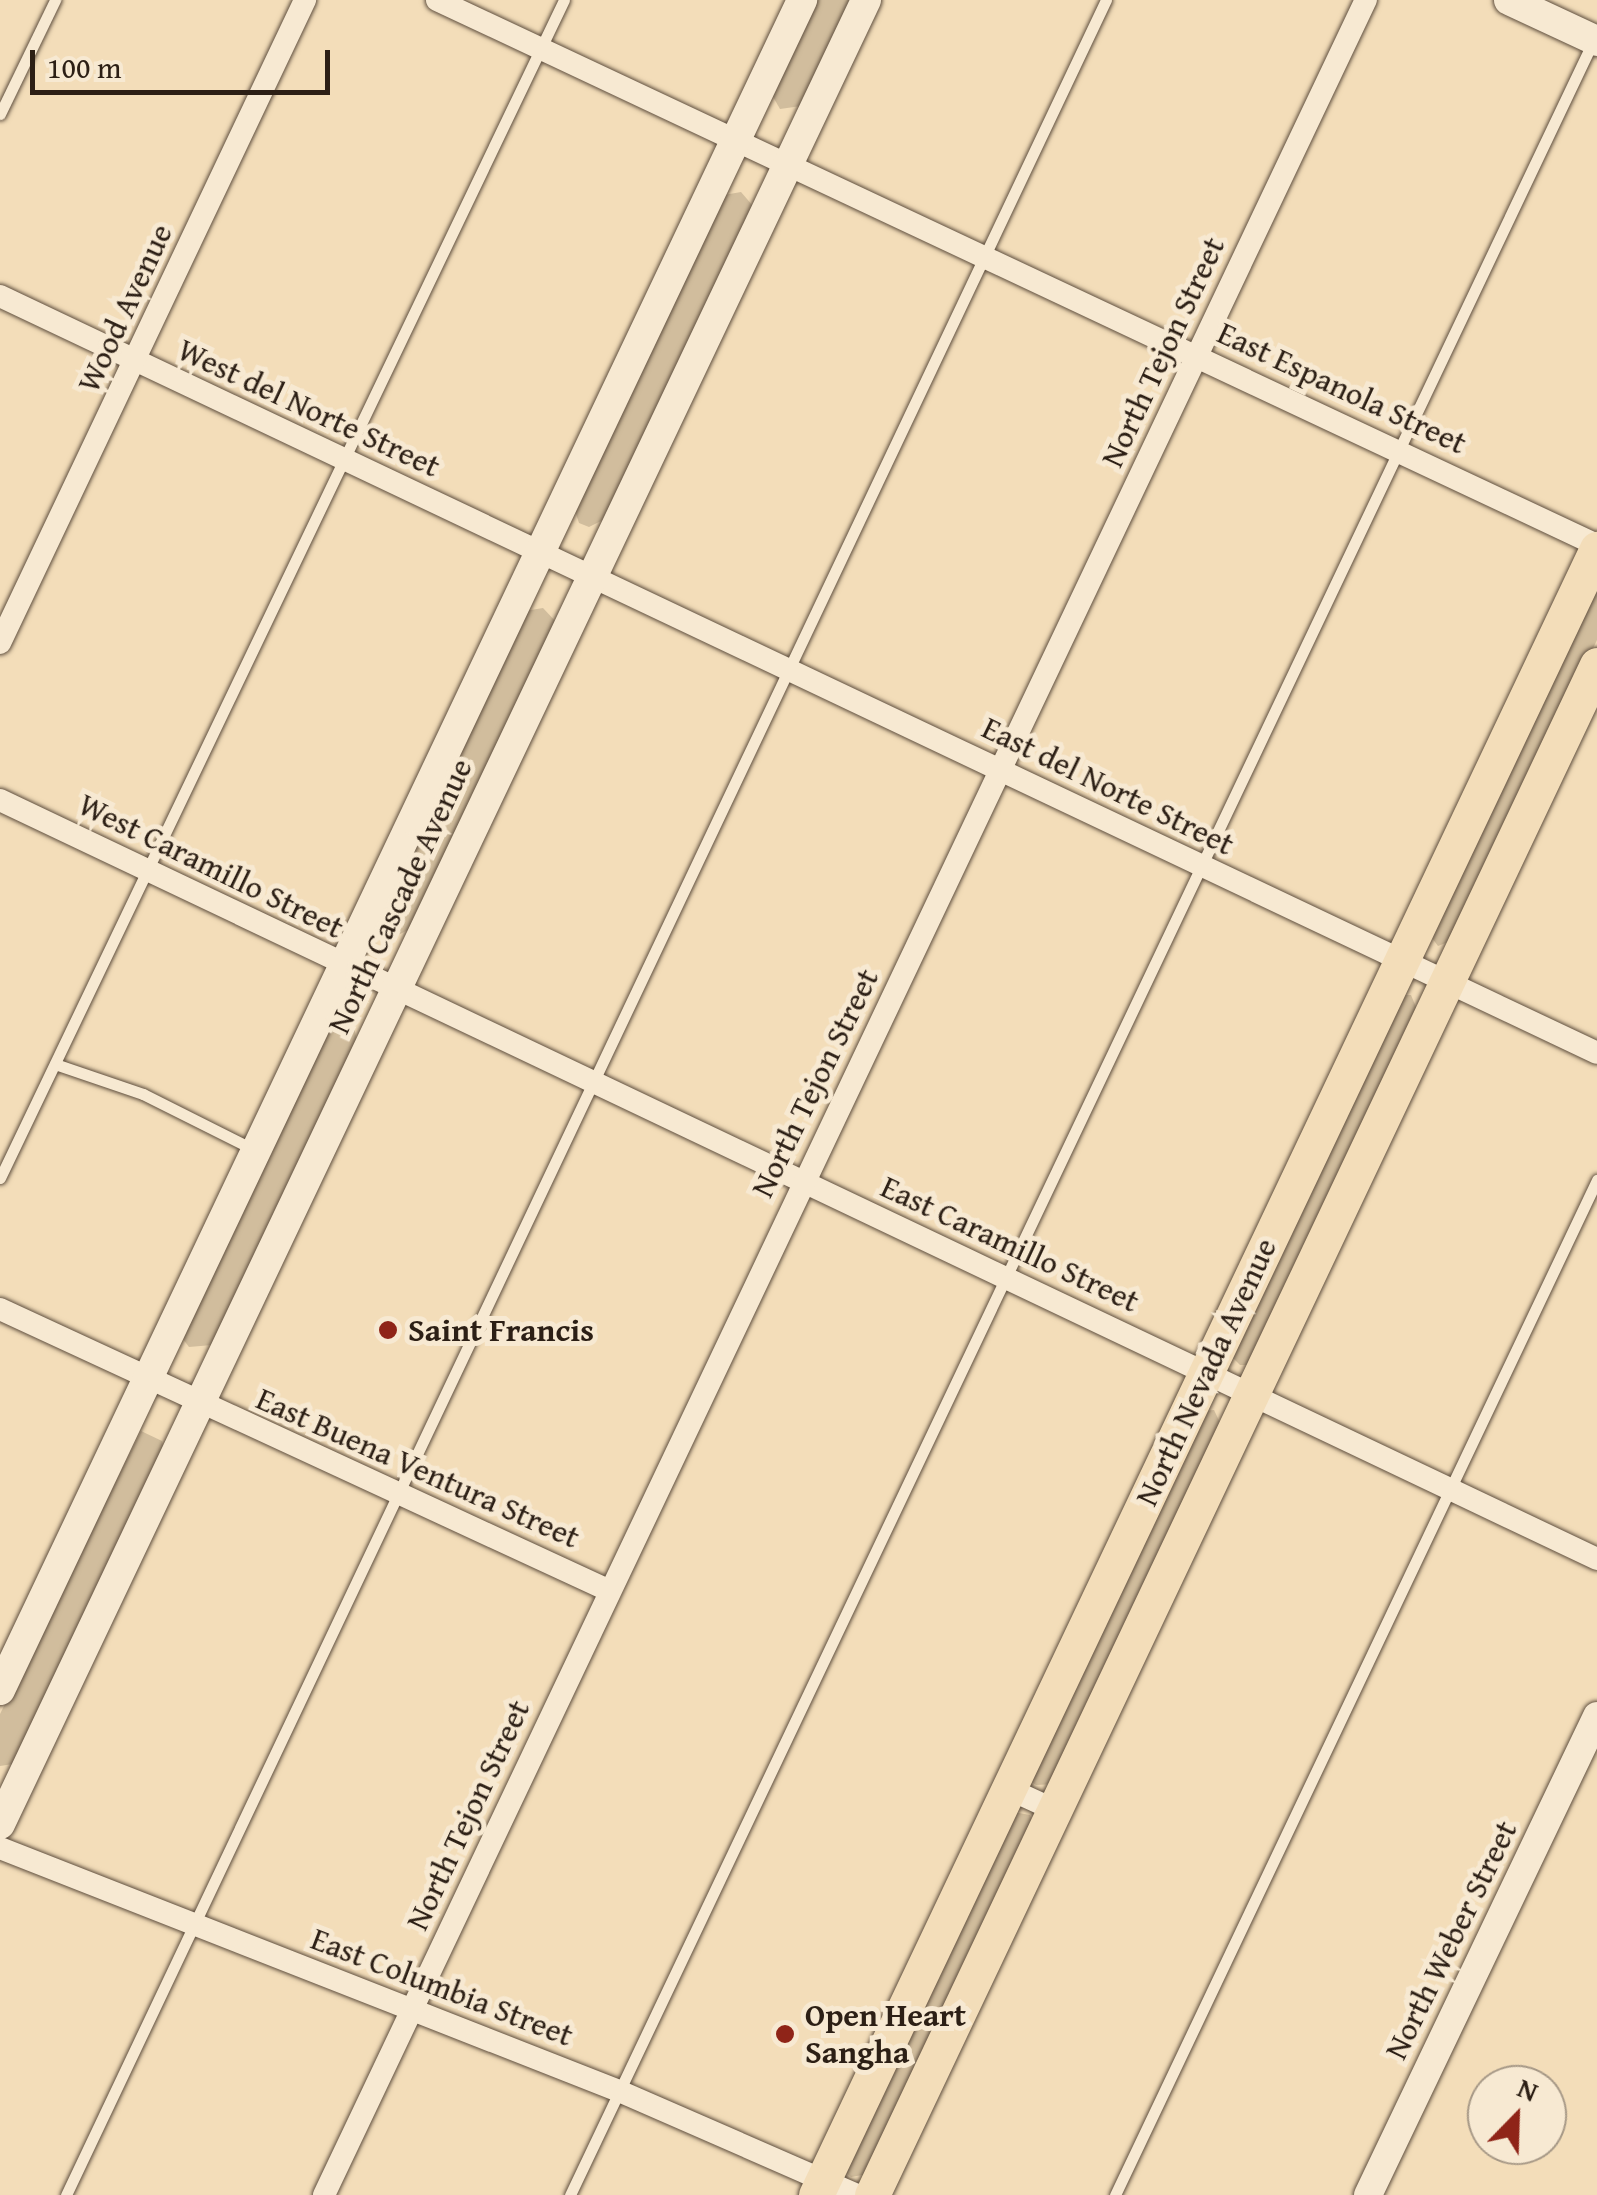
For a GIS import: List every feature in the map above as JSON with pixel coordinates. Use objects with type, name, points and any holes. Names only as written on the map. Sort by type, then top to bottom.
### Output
[{"type":"main road","name":"North Cascade Avenue","points":[[0,1690],[802,0]]},
{"type":"main road","name":"North Cascade Avenue","points":[[3,1811],[866,0]]},
{"type":"main road","points":[[1508,0],[1596,38]]},
{"type":"main road","name":"North Nevada Avenue","points":[[820,2188],[1597,547]]},
{"type":"main road","name":"North Nevada Avenue","points":[[872,2195],[1597,664]]},
{"type":"street","name":"Wood Avenue","points":[[0,642],[305,0]]},
{"type":"street","name":"East Espanola Street","points":[[437,0],[788,162],[1597,547]]},
{"type":"street","name":"North Tejon Street","points":[[324,2195],[1366,0]]},
{"type":"street","name":"West del Norte Street","points":[[0,296],[590,579]]},
{"type":"street","name":"East del Norte Street","points":[[590,579],[1597,1053]]},
{"type":"street","name":"West Caramillo Street","points":[[0,800],[394,989]]},
{"type":"street","name":"East Caramillo Street","points":[[394,989],[1597,1560]]},
{"type":"street","name":"East Buena Ventura Street","points":[[0,1308],[199,1405],[610,1591]]},
{"type":"street","name":"North Weber Street","points":[[1368,2195],[1597,1716]]},
{"type":"street","points":[[1009,1789],[1055,1810]]},
{"type":"street","name":"East Columbia Street","points":[[0,1848],[619,2091],[820,2188],[857,2195]]},
{"type":"lane","points":[[0,114],[55,0]]},
{"type":"lane","points":[[0,1178],[564,0]]},
{"type":"lane","points":[[66,2195],[785,670],[1106,0]]},
{"type":"lane","points":[[570,2195],[1596,38]]},
{"type":"lane","points":[[55,1064],[142,1094],[257,1151]]},
{"type":"lane","points":[[1116,2195],[1597,1180]]},
{"type":"shaded area","points":[[816,0],[851,0],[801,106],[780,109],[772,95]]},
{"type":"shaded area","points":[[741,192],[753,206],[603,520],[589,527],[579,523],[574,508],[724,195]]},
{"type":"shaded area","points":[[1597,583],[1597,640],[1456,939],[1438,946],[1429,934]]},
{"type":"shaded area","points":[[543,608],[557,623],[410,929],[392,938],[378,920],[525,611]]},
{"type":"shaded area","points":[[1402,995],[1411,995],[1419,1014],[1248,1365],[1240,1365],[1229,1354]]},
{"type":"shaded area","points":[[335,1018],[353,1023],[357,1040],[212,1345],[189,1347],[183,1339]]},
{"type":"shaded area","points":[[1214,1410],[1222,1427],[1055,1784],[1036,1785],[1030,1781],[1205,1411]]},
{"type":"shaded area","points":[[141,1431],[162,1441],[164,1449],[13,1764],[0,1766],[0,1714]]},
{"type":"shaded area","points":[[1013,1812],[1030,1815],[1034,1825],[868,2174],[851,2177],[845,2172]]},
{"type":"place","name":"Saint Francis","points":[[388,1330]]},
{"type":"place","name":"Open Heart Sangha","points":[[785,2034]]}]
